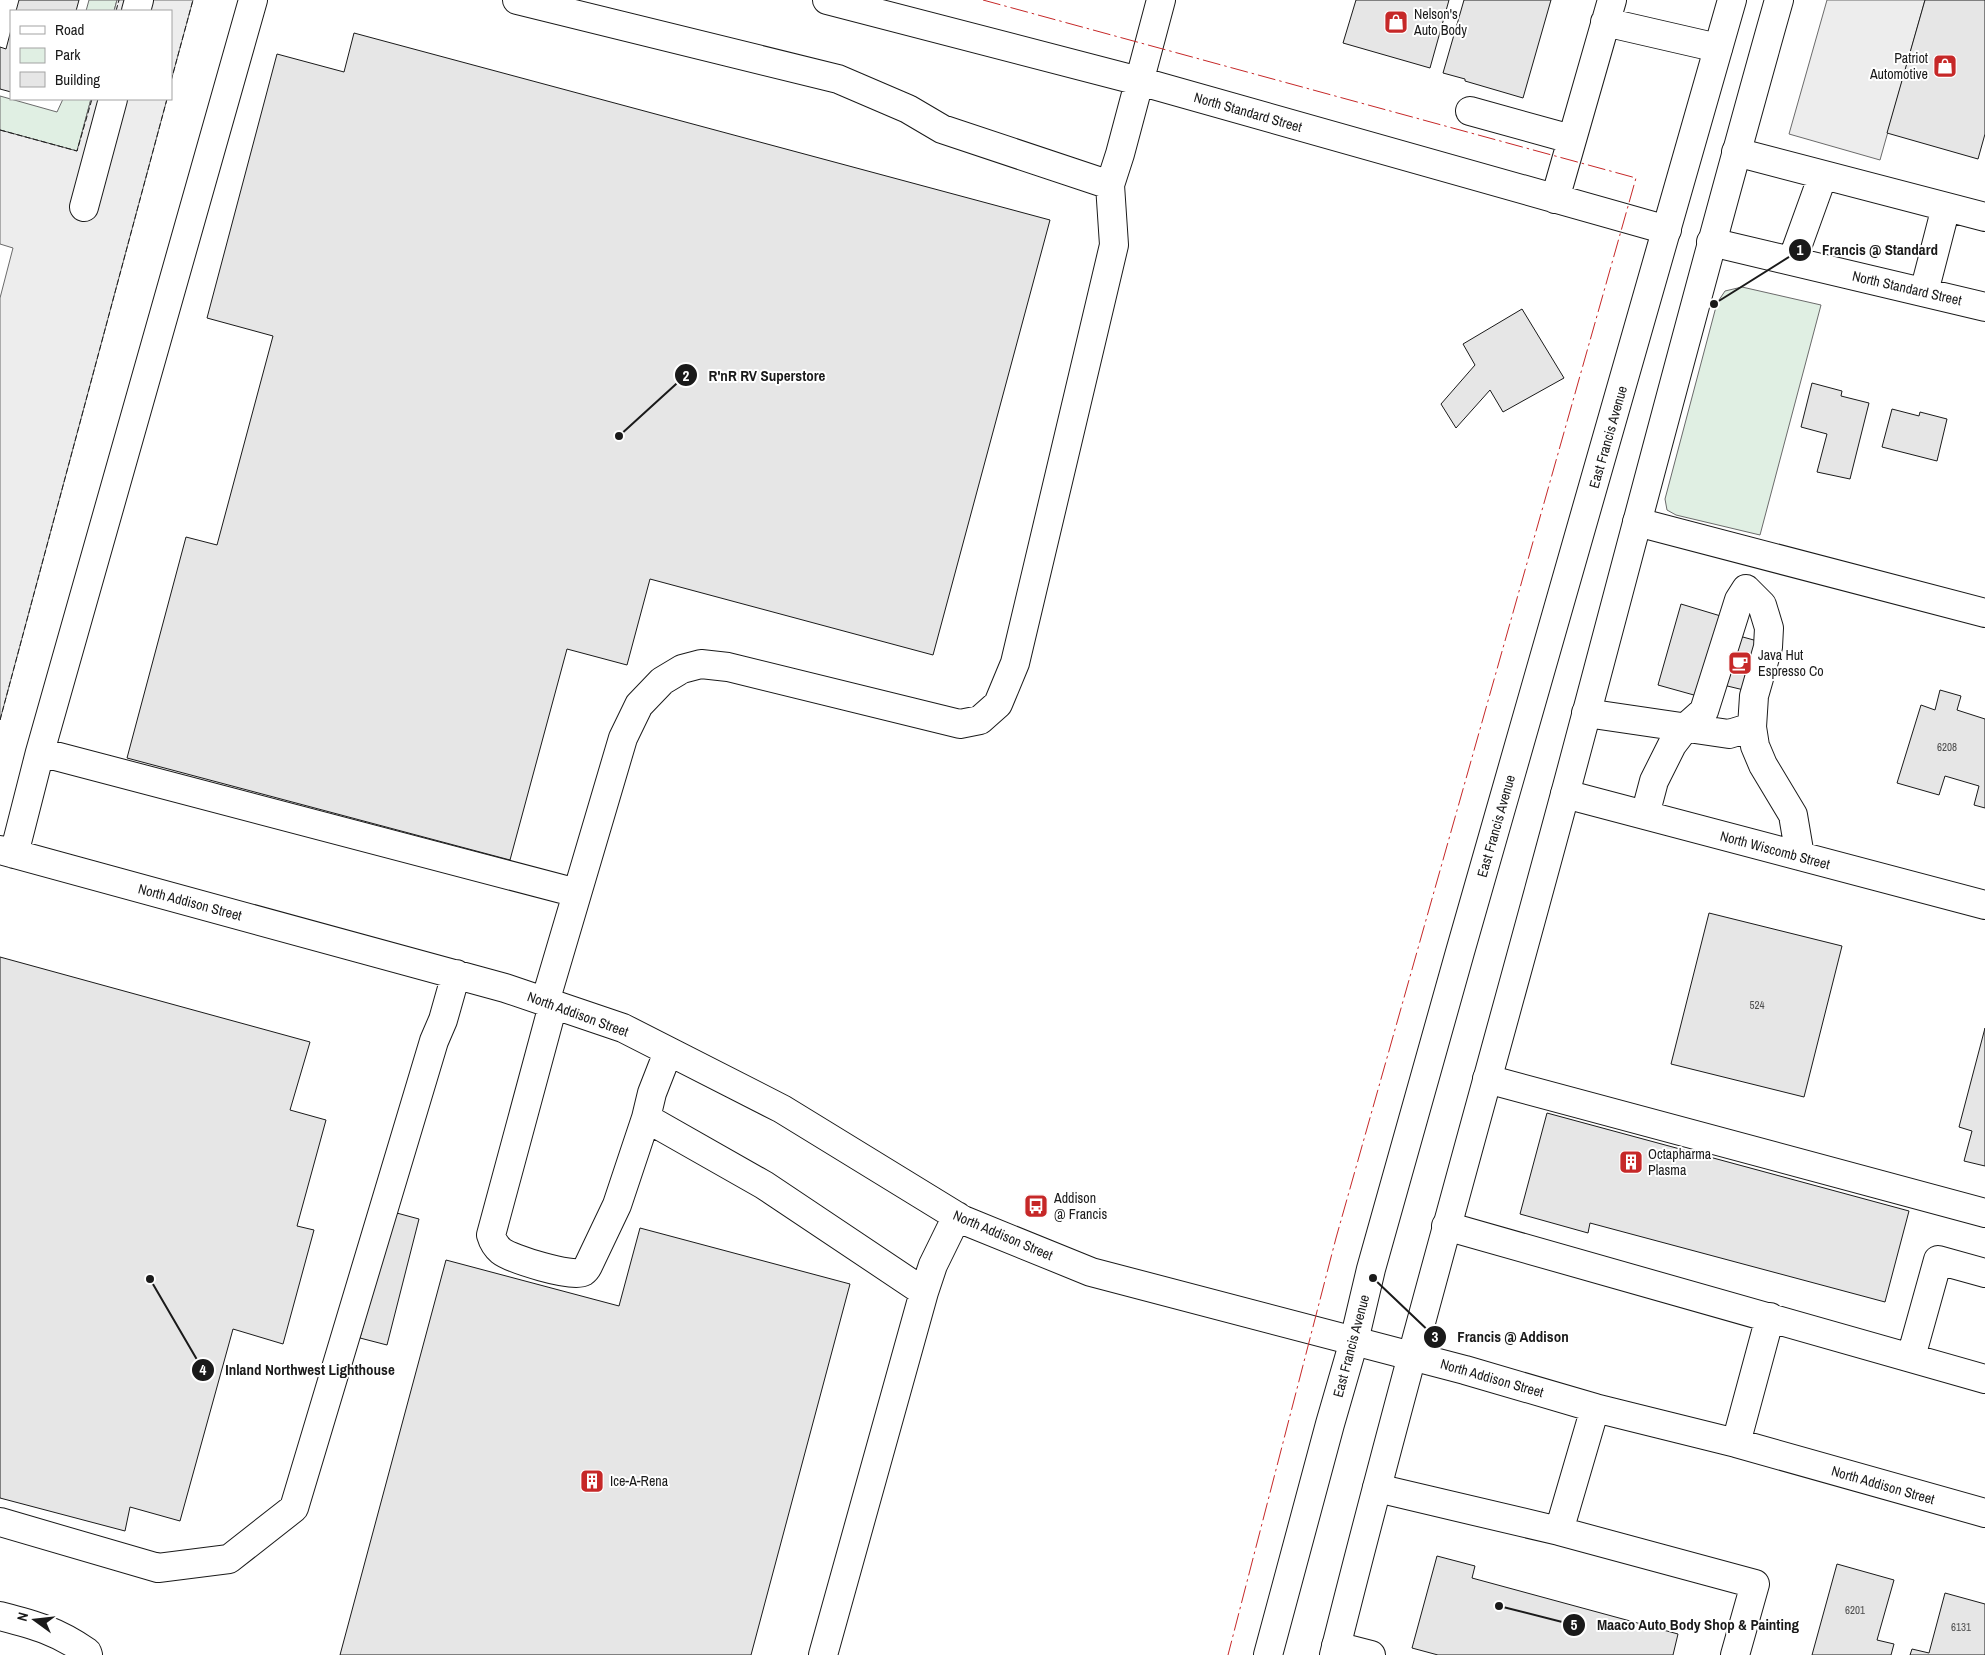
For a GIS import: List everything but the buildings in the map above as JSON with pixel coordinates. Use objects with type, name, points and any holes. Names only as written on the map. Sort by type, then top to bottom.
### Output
[{"type":"street","points":[[7,852],[40,752],[253,0]]},
{"type":"street","points":[[517,0],[838,79],[908,109],[942,129],[1110,185]]},
{"type":"street","name":"North Standard Street","points":[[827,0],[1139,82],[1667,230]]},
{"type":"street","points":[[668,1052],[652,1093],[646,1118],[617,1204],[584,1272],[574,1273],[521,1261],[502,1252],[494,1244],[491,1235],[549,1003],[577,893],[623,738],[639,706],[662,681],[682,668],[701,664],[728,667],[960,724],[980,720],[998,704],[1015,663],[1114,244],[1110,185],[1161,0]]},
{"type":"street","name":"East Francis Avenue","points":[[1268,1655],[1354,1341],[1371,1269],[1457,962],[1732,0]]},
{"type":"street","points":[[1371,1655],[1335,1651],[1411,1356],[1565,794],[1711,242],[1779,0]]},
{"type":"street","points":[[1555,199],[1608,11],[1718,48]]},
{"type":"street","points":[[84,207],[113,100]]},
{"type":"street","points":[[1470,112],[1571,139]]},
{"type":"street","points":[[1736,152],[1985,217]]},
{"type":"street","points":[[1792,261],[1824,175]]},
{"type":"street","points":[[1924,292],[1946,207]]},
{"type":"street","name":"North Standard Street","points":[[1711,242],[1985,305]]},
{"type":"street","points":[[1637,522],[1985,613]]},
{"type":"street","points":[[1722,544],[1740,572],[1746,589],[1762,605],[1769,628],[1768,647],[1754,696],[1752,727],[1755,746],[1763,765],[1792,815],[1800,856]]},
{"type":"street","points":[[1644,815],[1654,781],[1672,745],[1685,728],[1704,711],[1739,600],[1746,589]]},
{"type":"street","points":[[1586,713],[1730,734],[1752,727]]},
{"type":"street","points":[[40,752],[577,893]]},
{"type":"street","name":"North Wiscomb Street","points":[[1565,794],[1985,905]]},
{"type":"street","name":"North Addison Street","points":[[7,852],[456,974],[505,988],[623,1028],[782,1109],[957,1216],[1091,1272],[1465,1370],[1595,1408],[1736,1444],[1985,1513]]},
{"type":"street","points":[[0,1522],[158,1568],[229,1559],[294,1508],[434,1041],[443,1020],[456,974]]},
{"type":"street","points":[[1487,1079],[1985,1213]]},
{"type":"street","points":[[646,1118],[764,1185],[924,1292]]},
{"type":"street","points":[[823,1655],[924,1292],[933,1265],[957,1216]]},
{"type":"street","points":[[1446,1226],[1985,1378]]},
{"type":"street","points":[[1911,1357],[1938,1260],[1985,1273]]},
{"type":"street","points":[[1736,1444],[1770,1317]]},
{"type":"street","points":[[1559,1531],[1595,1408]]},
{"type":"street","points":[[1377,1488],[1559,1531],[1755,1584],[1735,1655]]},
{"type":"street","points":[[0,1616],[36,1625],[66,1637],[87,1652],[88,1655]]},
{"type":"green space","points":[[89,0],[117,0],[114,10],[86,10]]},
{"type":"green space","points":[[0,96],[57,112],[63,100],[91,100],[77,151],[0,130]]},
{"type":"green space","points":[[1742,287],[1821,305],[1760,535],[1676,515],[1667,510],[1665,499],[1717,303],[1725,291]]},
{"type":"shaded area","points":[[117,0],[193,0],[172,77],[172,10],[114,10]]},
{"type":"shaded area","points":[[1827,0],[1925,0],[1880,160],[1789,134]]},
{"type":"shaded area","points":[[91,100],[167,100],[0,720],[0,298],[13,248],[0,244],[0,130],[77,151]]},
{"type":"fence","points":[[116,10],[119,0]]},
{"type":"fence","points":[[172,77],[193,0]]},
{"type":"fence","points":[[0,130],[77,151],[92,100]]},
{"type":"fence","points":[[0,720],[167,100]]},
{"type":"power","points":[[983,0],[1636,178],[1336,1238],[1228,1655]]},
{"type":"place","name":"Nelson's Auto Body","points":[[1396,22]]},
{"type":"place","name":"Patriot Automotive","points":[[1945,66]]},
{"type":"place","name":"Francis @ Standard","points":[[1714,304]]},
{"type":"place","name":"R'nR RV Superstore","points":[[619,436]]},
{"type":"place","name":"Java Hut Espresso Co","points":[[1740,663]]},
{"type":"place","name":"Octapharma Plasma","points":[[1631,1162]]},
{"type":"place","name":"Addison @ Francis","points":[[1036,1206]]},
{"type":"place","name":"Francis @ Addison","points":[[1373,1278]]},
{"type":"place","name":"Inland Northwest Lighthouse","points":[[150,1279]]},
{"type":"place","name":"Ice-A-Rena","points":[[592,1481]]},
{"type":"place","name":"Maaco Auto Body Shop & Painting","points":[[1499,1606]]}]
